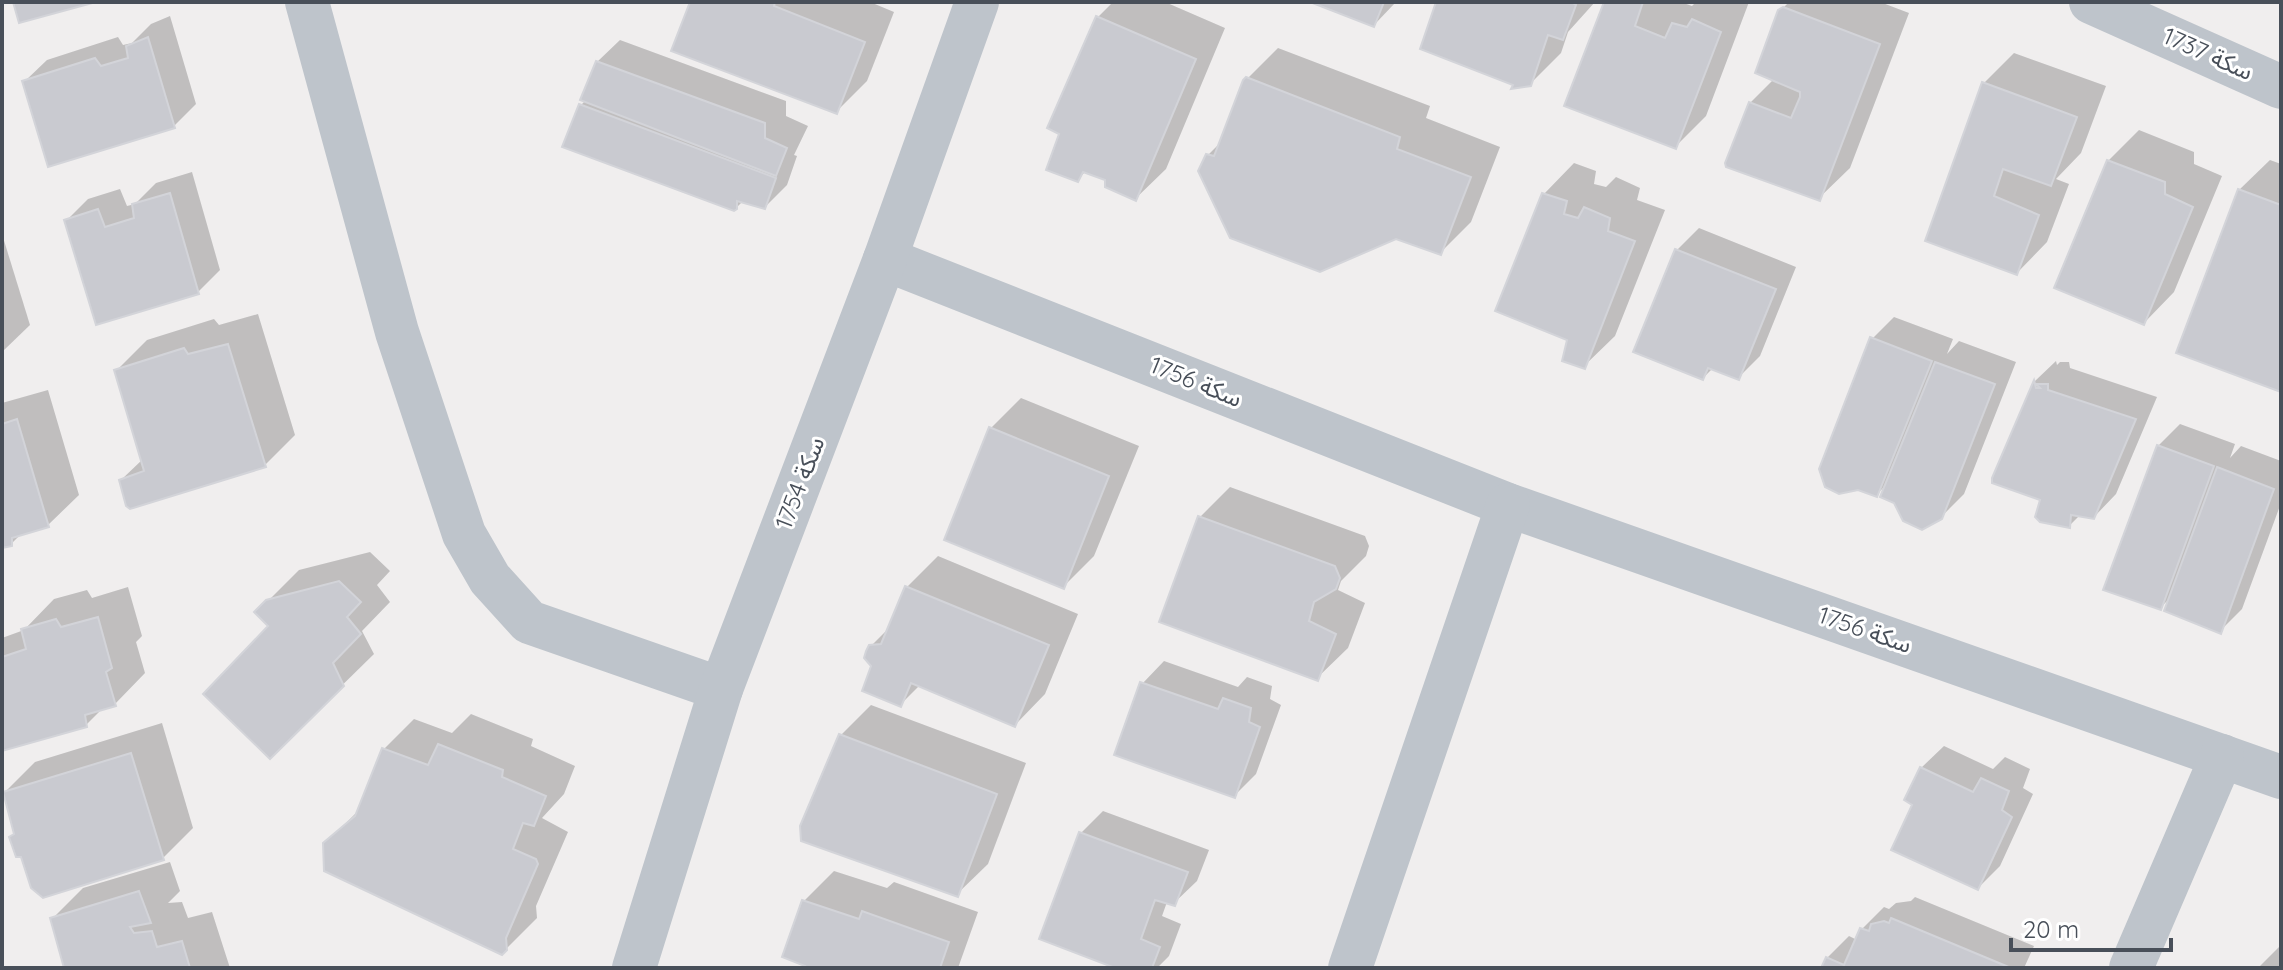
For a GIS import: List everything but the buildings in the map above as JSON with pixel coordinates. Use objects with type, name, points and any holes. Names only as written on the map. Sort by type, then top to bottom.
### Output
[{"type":"street","points":[[307,2],[397,332],[464,534],[490,579],[529,622],[721,689]]},
{"type":"street","name":"سكة 1754","points":[[634,968],[721,689],[885,259],[977,2]]},
{"type":"street","name":"سكة 1737","points":[[2091,2],[2281,87]]},
{"type":"street","name":"سكة 1756","points":[[885,259],[1508,505],[2281,777]]},
{"type":"street","points":[[1350,968],[1508,505]]},
{"type":"street","points":[[2131,968],[2222,756]]}]
